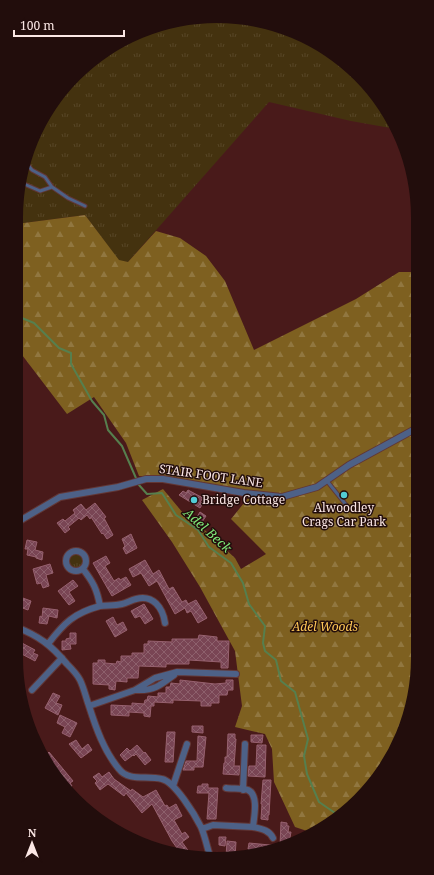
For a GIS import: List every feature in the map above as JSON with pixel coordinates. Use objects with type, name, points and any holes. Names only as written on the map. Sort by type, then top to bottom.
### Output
[{"type":"street","name":"STAIR FOOT LANE","points":[[23,519],[60,497],[118,487],[143,479],[163,478],[244,493],[282,497],[317,487],[349,465],[411,431]]},
{"type":"street","points":[[83,569],[95,587],[100,606]]},
{"type":"street","points":[[48,644],[69,620],[83,612],[100,606],[122,604],[138,598],[156,602],[164,615],[165,623]]},
{"type":"street","points":[[23,630],[48,644],[80,680],[104,747],[120,770],[125,775],[163,779],[173,786],[197,818],[209,852]]},
{"type":"street","points":[[32,690],[62,658]]},
{"type":"street","points":[[89,706],[135,690],[155,678],[177,672],[236,674]]},
{"type":"street","points":[[173,786],[187,744]]},
{"type":"street","points":[[243,790],[245,744]]},
{"type":"street","points":[[226,788],[247,790],[253,794],[255,799],[253,826]]},
{"type":"street","points":[[202,829],[213,825],[253,826],[270,832],[273,838]]},
{"type":"lane","points":[[30,167],[45,177],[52,187],[68,198],[85,206]]},
{"type":"lane","points":[[26,186],[40,191],[45,191],[52,187]]},
{"type":"lane","points":[[327,481],[347,506]]},
{"type":"green space","points":[[204,23],[230,23],[279,33],[314,49],[345,71],[371,99],[389,128],[351,121],[269,102],[128,262],[119,261],[85,215],[23,223],[23,204],[33,155],[43,131],[56,109],[71,89],[89,71],[120,49],[155,33]]},
{"type":"green space","name":"Adel Woods","points":[[85,215],[119,260],[128,262],[156,231],[180,238],[206,256],[225,281],[254,350],[356,299],[399,272],[411,272],[411,671],[407,696],[401,720],[391,744],[371,776],[345,804],[325,819],[306,831],[295,827],[274,782],[272,749],[265,734],[235,727],[242,706],[235,651],[200,587],[172,542],[142,500],[163,489],[183,513],[196,522],[235,558],[241,569],[266,554],[231,519],[253,492],[168,476],[139,476],[126,443],[94,397],[67,414],[23,356],[23,223]]},
{"type":"green space","points":[[76,554],[81,556],[83,561],[81,566],[76,568],[71,566],[69,561],[71,556]]},
{"type":"building","name":"Bridge Cottage","points":[[188,490],[203,498],[200,502],[203,503],[200,508],[179,495],[183,491],[186,493]]},
{"type":"building","points":[[95,503],[106,517],[104,518],[113,535],[107,539],[91,517],[90,519],[87,515],[81,520],[79,518],[68,527],[70,529],[65,533],[57,523],[63,519],[65,521],[75,513],[73,510],[81,504],[86,510]]},
{"type":"building","points":[[200,512],[206,516],[202,522],[196,519]]},
{"type":"building","points":[[131,534],[137,548],[126,554],[123,548],[125,546],[122,539]]},
{"type":"building","points":[[27,540],[37,542],[35,550],[43,552],[42,560],[27,555],[28,549],[25,549]]},
{"type":"building","points":[[106,556],[110,563],[105,566],[114,581],[119,578],[120,580],[126,577],[131,585],[112,596],[93,563]]},
{"type":"building","points":[[145,560],[153,574],[159,570],[169,589],[173,587],[182,602],[186,600],[188,604],[196,600],[207,618],[198,623],[191,611],[187,613],[185,608],[175,614],[157,581],[149,586],[141,573],[133,577],[129,569]]},
{"type":"building","points":[[50,564],[53,573],[46,575],[49,586],[43,588],[41,583],[37,584],[33,569]]},
{"type":"building","points":[[73,580],[78,586],[69,592],[75,601],[69,605],[58,591]]},
{"type":"building","points":[[23,598],[31,601],[28,610],[23,608]]},
{"type":"building","points":[[144,604],[153,619],[145,624],[140,616],[135,618],[131,611]]},
{"type":"building","points":[[43,608],[58,610],[57,618],[49,616],[47,624],[39,623],[40,616],[42,617]]},
{"type":"building","points":[[113,617],[117,625],[123,622],[127,630],[115,637],[106,621]]},
{"type":"building","points":[[70,633],[76,633],[76,644],[70,644],[71,649],[62,650],[62,641],[66,641],[66,639],[70,638]]},
{"type":"building","points":[[199,635],[217,637],[217,641],[229,641],[228,668],[221,668],[221,662],[189,660],[189,664],[166,664],[166,667],[139,666],[138,678],[127,678],[127,682],[116,681],[115,690],[109,689],[109,685],[93,684],[93,663],[98,663],[98,660],[105,660],[105,663],[116,664],[117,661],[121,662],[121,656],[132,656],[132,653],[144,653],[144,644],[148,644],[148,641],[172,642],[172,639],[198,639]]},
{"type":"building","points":[[23,644],[35,650],[33,653],[38,655],[35,661],[23,655]]},
{"type":"building","points":[[180,680],[215,684],[226,683],[226,680],[233,680],[233,690],[228,690],[227,695],[219,695],[219,703],[211,703],[211,706],[201,706],[201,701],[173,700],[173,703],[154,702],[154,706],[151,706],[150,717],[144,716],[144,713],[129,712],[129,716],[111,715],[111,705],[132,706],[132,703],[144,704],[148,696],[158,697],[158,693],[166,693],[166,687],[170,687],[171,683],[180,684]]},
{"type":"building","points":[[53,693],[60,696],[56,703],[62,705],[58,715],[45,708]]},
{"type":"building","points":[[60,715],[77,723],[70,737],[62,733],[65,727],[57,723]]},
{"type":"building","points":[[192,726],[203,726],[203,733],[192,732]]},
{"type":"building","points":[[167,732],[175,732],[173,762],[165,762]]},
{"type":"building","points":[[228,734],[235,734],[234,766],[240,766],[239,775],[223,774],[225,757],[227,757]]},
{"type":"building","points":[[251,735],[263,735],[262,743],[251,742]]},
{"type":"building","points":[[198,736],[206,737],[203,767],[194,767],[194,770],[183,770],[186,761],[197,761]]},
{"type":"building","points":[[76,740],[82,749],[88,744],[92,750],[81,758],[69,744]]},
{"type":"building","points":[[137,745],[151,760],[145,765],[136,754],[125,761],[120,755],[127,748],[130,751]]},
{"type":"building","points":[[257,745],[266,745],[265,777],[248,776],[249,766],[256,766]]},
{"type":"building","points":[[49,752],[73,781],[70,783],[71,786],[63,776],[48,753]]},
{"type":"building","points":[[109,772],[114,779],[131,791],[132,789],[143,797],[156,790],[165,806],[167,805],[169,808],[176,804],[182,816],[174,820],[182,834],[185,832],[189,837],[182,842],[187,849],[177,847],[152,804],[142,813],[126,793],[124,796],[108,784],[100,790],[95,783],[97,781],[93,777],[99,773],[102,777]]},
{"type":"building","points":[[263,780],[271,780],[268,820],[261,819]]},
{"type":"building","points":[[202,784],[208,784],[208,788],[218,788],[216,819],[207,819],[209,793],[197,793],[198,786],[202,786]]},
{"type":"building","points":[[281,822],[287,823],[287,826],[289,826],[288,832],[291,832],[290,837],[280,842]]},
{"type":"building","points":[[219,837],[226,837],[225,846],[219,845]]},
{"type":"building","points":[[227,841],[236,842],[235,851],[226,852]]},
{"type":"building","points":[[249,843],[268,845],[255,848],[248,849]]},
{"type":"waterway","name":"Adel Beck","points":[[23,318],[34,323],[59,348],[71,353],[71,364],[92,401],[104,415],[108,430],[122,446],[139,485],[147,494],[162,493],[176,515],[198,530],[209,547],[231,563],[243,583],[249,604],[265,626],[263,643],[265,651],[276,660],[281,681],[295,692],[308,739],[304,756],[307,774],[319,802],[334,812]]},
{"type":"place","name":"Alwoodley Crags Car Park","points":[[344,495]]},
{"type":"place","name":"Bridge Cottage","points":[[194,500]]}]
